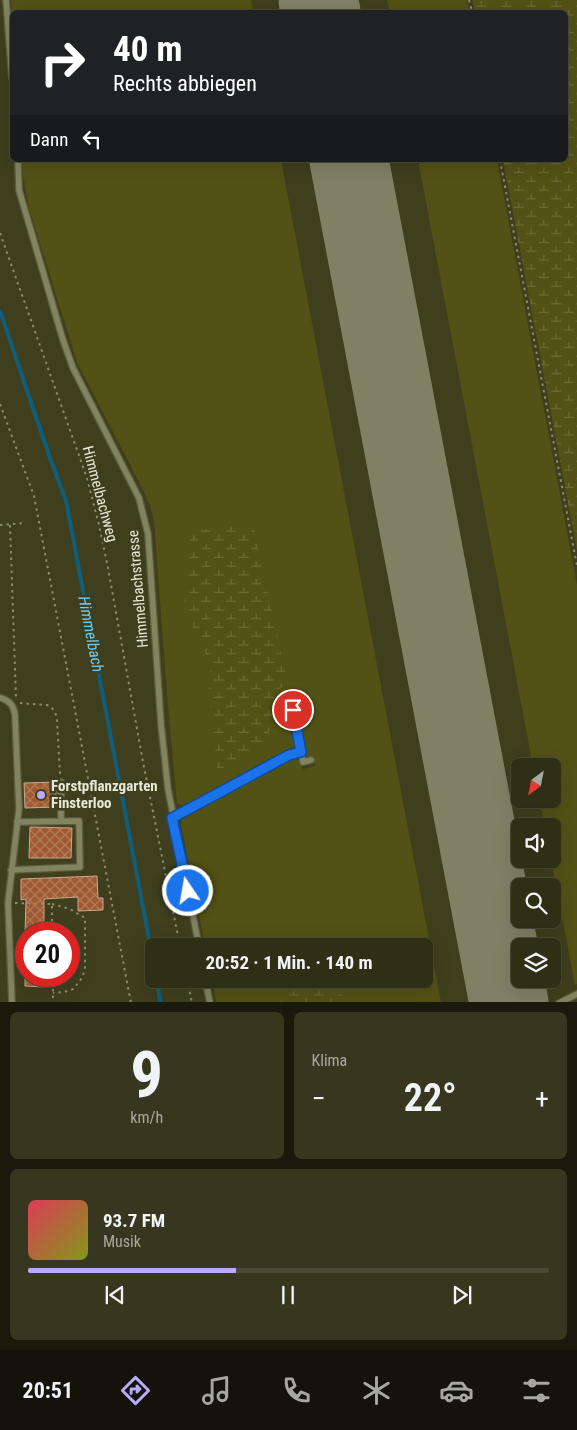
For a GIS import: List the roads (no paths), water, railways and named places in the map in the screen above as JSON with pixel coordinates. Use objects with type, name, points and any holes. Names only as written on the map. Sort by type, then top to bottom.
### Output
[{"type":"lane","points":[[6,0],[10,52]]},
{"type":"lane","name":"Himmelbachstrasse","points":[[18,162],[19,190],[73,368],[139,498],[148,534],[161,724],[168,789],[172,818],[197,938]]},
{"type":"lane","points":[[0,698],[8,701],[14,708],[18,809],[8,903],[12,1002]]},
{"type":"lane","points":[[301,708],[293,710],[302,762],[311,760]]},
{"type":"lane","points":[[172,818],[289,755],[301,752]]},
{"type":"lane","points":[[60,782],[61,821]]},
{"type":"lane","points":[[11,870],[80,867],[80,821],[17,822]]},
{"type":"lane","points":[[207,988],[210,1002]]},
{"type":"lane","points":[[559,1002],[577,994]]},
{"type":"waterway","name":"Himmelbach","points":[[0,311],[66,501],[149,938]]},
{"type":"waterway","name":"Himmelbach","points":[[158,988],[161,1002]]},
{"type":"place","name":"Forstpflanzgarten Finsterloo","points":[[41,795]]}]
